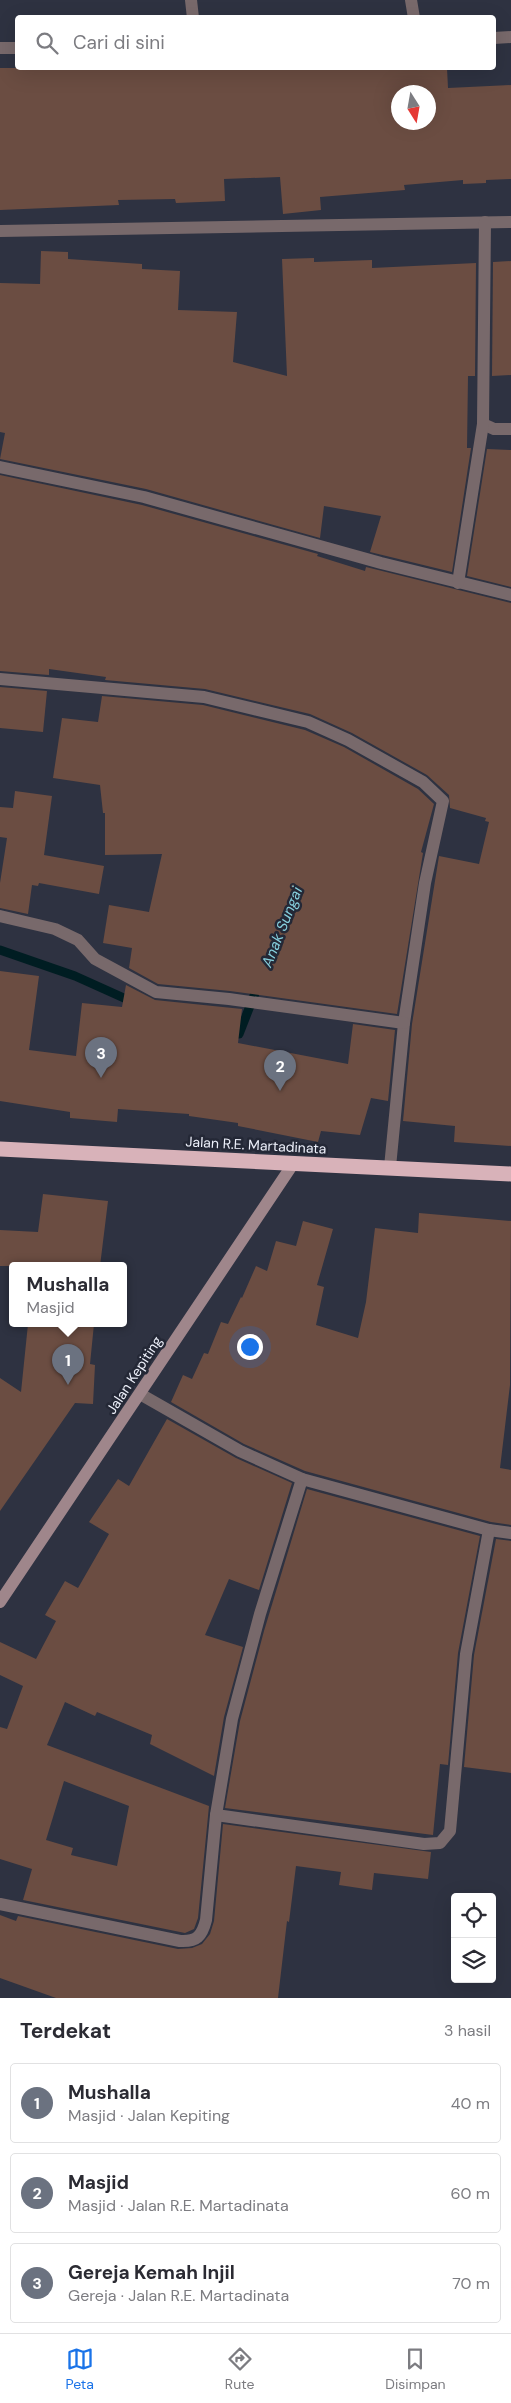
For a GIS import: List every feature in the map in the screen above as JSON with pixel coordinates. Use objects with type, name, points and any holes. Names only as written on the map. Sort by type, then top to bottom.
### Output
[{"type":"highway","name":"Jalan R.E. Martadinata","points":[[0,1149],[511,1174]]},
{"type":"main road","name":"Jalan Kepiting","points":[[0,1602],[293,1164]]},
{"type":"street","points":[[191,0],[193,15]]},
{"type":"street","points":[[411,0],[414,15]]},
{"type":"street","points":[[496,38],[511,37]]},
{"type":"street","points":[[0,48],[15,48]]},
{"type":"street","points":[[458,583],[483,424],[485,222]]},
{"type":"street","points":[[0,231],[511,222]]},
{"type":"street","points":[[483,424],[494,429],[511,430]]},
{"type":"street","points":[[0,467],[144,497],[458,583],[511,595]]},
{"type":"street","points":[[0,679],[204,697],[318,726],[348,740],[423,782],[443,801],[425,883],[404,1024],[390,1167]]},
{"type":"street","points":[[0,916],[54,929],[78,940],[95,959],[156,992],[229,999],[404,1024]]},
{"type":"street","points":[[140,1394],[240,1451],[302,1479],[489,1530],[511,1533]]},
{"type":"street","points":[[0,1904],[180,1942],[192,1942],[198,1939],[203,1932],[206,1920],[216,1815],[232,1719],[260,1614],[302,1479]]},
{"type":"street","points":[[216,1815],[424,1844],[440,1843],[446,1838],[452,1822],[466,1654],[489,1530]]},
{"type":"building","points":[[0,68],[15,68],[15,70],[447,70],[448,88],[511,85],[511,179],[486,180],[486,183],[463,184],[463,180],[404,185],[405,190],[320,197],[321,210],[283,214],[280,177],[224,179],[225,201],[176,203],[175,199],[118,200],[119,205],[0,210]]},
{"type":"building","points":[[41,251],[68,252],[68,259],[142,264],[142,269],[180,271],[178,310],[237,312],[233,362],[287,376],[282,259],[314,258],[314,262],[372,260],[372,268],[476,263],[475,376],[468,376],[467,448],[471,448],[452,572],[370,552],[381,516],[324,506],[320,538],[146,489],[0,459],[5,433],[0,432],[0,283],[40,284]]},
{"type":"building","points":[[511,261],[511,375],[492,376],[493,262]]},
{"type":"building","points":[[487,449],[511,450],[511,587],[467,576]]},
{"type":"building","points":[[0,475],[142,505],[318,554],[317,556],[365,571],[366,567],[511,603],[511,1146],[454,1142],[455,1126],[403,1121],[412,1024],[439,856],[479,864],[489,822],[485,821],[486,818],[450,808],[449,795],[427,775],[352,733],[310,714],[205,689],[105,680],[106,677],[49,669],[49,675],[0,671]]},
{"type":"building","points":[[0,687],[47,691],[43,732],[0,728]]},
{"type":"building","points":[[102,696],[203,705],[305,730],[344,747],[418,789],[434,804],[421,852],[423,853],[397,1014],[230,991],[158,984],[129,968],[132,948],[103,943],[109,905],[149,912],[162,854],[105,855],[105,813],[103,813],[100,785],[53,778],[62,718],[98,722]]},
{"type":"building","points":[[15,791],[52,796],[44,855],[104,866],[99,894],[39,883],[38,886],[32,885],[28,914],[0,908],[0,883],[7,838],[0,837],[0,807],[13,808]]},
{"type":"building","points":[[0,971],[39,976],[29,1050],[76,1056],[82,1003],[122,1007],[126,985],[155,1000],[242,1009],[238,1043],[348,1064],[353,1024],[395,1030],[388,1101],[371,1098],[360,1135],[321,1131],[318,1142],[238,1126],[238,1123],[189,1116],[189,1114],[118,1109],[117,1122],[70,1118],[70,1112],[0,1101]]},
{"type":"building","points":[[43,1194],[108,1201],[100,1262],[9,1262],[9,1266],[0,1266],[0,1230],[38,1232]]},
{"type":"building","points":[[419,1213],[511,1221],[510,1385],[500,1468],[511,1470],[511,1525],[491,1522],[305,1471],[244,1444],[171,1402],[183,1375],[192,1379],[204,1353],[208,1354],[221,1322],[228,1324],[256,1266],[267,1271],[276,1241],[296,1246],[303,1221],[333,1229],[317,1285],[324,1287],[316,1325],[358,1338],[366,1302],[375,1228],[418,1233]]},
{"type":"building","points":[[28,1327],[94,1327],[90,1364],[95,1365],[93,1404],[75,1403],[0,1511],[0,1378],[21,1392]]},
{"type":"building","points":[[167,1419],[236,1458],[292,1483],[259,1590],[229,1579],[205,1635],[243,1647],[224,1717],[214,1776],[150,1744],[152,1735],[97,1712],[95,1716],[65,1702],[47,1745],[209,1806],[198,1918],[194,1929],[185,1933],[23,1900],[32,1869],[0,1859],[0,1727],[7,1729],[23,1686],[0,1675],[0,1642],[36,1659],[56,1621],[45,1615],[65,1581],[78,1588],[109,1534],[89,1522],[118,1479],[129,1486]],"holes":[[[64,1781],[129,1806],[117,1866],[71,1855],[73,1848],[46,1840]]]},
{"type":"building","points":[[307,1489],[480,1536],[458,1653],[448,1765],[440,1764],[433,1835],[225,1808],[240,1721],[264,1631]]},
{"type":"building","points":[[496,1539],[511,1541],[511,1773],[464,1767],[474,1655]]},
{"type":"building","points":[[223,1824],[431,1852],[428,1879],[374,1873],[372,1890],[339,1885],[341,1872],[296,1866],[278,1998],[56,1998],[0,1978],[0,1915],[16,1921],[18,1916],[178,1949],[192,1948],[202,1944],[210,1934],[214,1921]]},
{"type":"waterway","name":"Anak Sungai","points":[[0,950],[75,976],[135,1003]]},
{"type":"waterway","name":"Anak Sungai","points":[[227,1032],[239,1034],[259,983]]},
{"type":"place","name":"Gereja Kemah Injil","points":[[101,1078]]},
{"type":"place","name":"Masjid","points":[[280,1091]]},
{"type":"place","name":"Mushalla","points":[[68,1385]]}]
